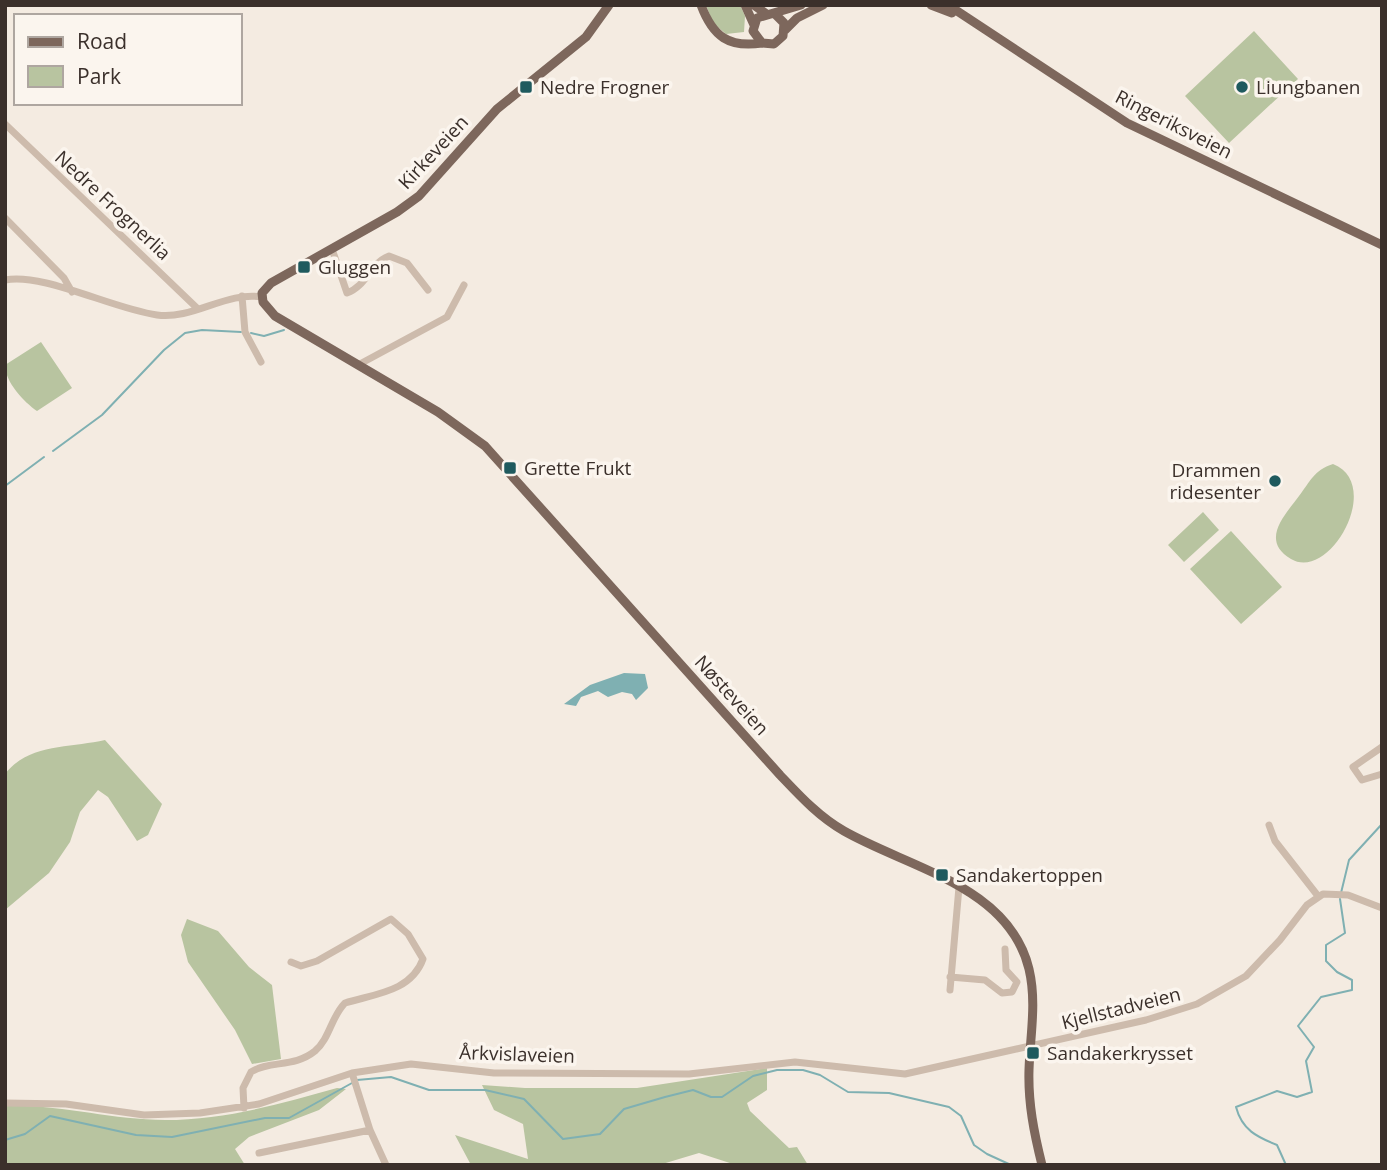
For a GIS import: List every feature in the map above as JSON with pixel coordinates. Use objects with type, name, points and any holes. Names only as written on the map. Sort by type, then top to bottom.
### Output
[{"type":"main road","name":"Kirkeveien","points":[[262,300],[271,284],[397,212],[427,189],[496,109],[586,37],[609,5]]},
{"type":"main road","points":[[701,5],[712,29],[737,45],[778,42],[797,18],[823,5]]},
{"type":"main road","points":[[745,5],[762,43]]},
{"type":"main road","points":[[754,5],[783,21],[785,30]]},
{"type":"main road","points":[[722,37],[741,39],[753,28],[757,18],[801,5]]},
{"type":"main road","name":"Ringeriksveien","points":[[931,5],[962,15]]},
{"type":"main road","name":"Ringeriksveien","points":[[948,5],[1127,123],[1382,245]]},
{"type":"main road","name":"Nøsteveien","points":[[262,300],[275,316],[451,420],[485,446],[810,805],[842,830],[959,887],[1000,916],[1021,947],[1033,996],[1030,1109],[1042,1165]]},
{"type":"street","name":"Nedre Frognerlia","points":[[5,124],[198,309]]},
{"type":"street","points":[[5,218],[67,282],[72,292]]},
{"type":"street","points":[[332,249],[347,293],[360,285],[379,260],[389,256],[411,267],[428,290]]},
{"type":"street","points":[[5,280],[29,278],[159,315],[177,315],[242,296],[262,300]]},
{"type":"street","points":[[358,365],[448,316],[464,285]]},
{"type":"street","points":[[242,296],[245,332],[261,362]]},
{"type":"street","points":[[1382,747],[1353,767],[1362,780],[1382,774]]},
{"type":"street","points":[[1269,825],[1275,841],[1318,896],[1342,894],[1382,908]]},
{"type":"street","points":[[950,990],[959,887]]},
{"type":"street","name":"Kjellstadveien","points":[[1031,1046],[1176,1013],[1212,998],[1252,970],[1307,905],[1318,896]]},
{"type":"street","points":[[244,1108],[243,1088],[251,1072],[295,1062],[313,1052],[325,1040],[345,1003],[398,987],[419,968],[424,958],[408,934],[391,919],[322,958],[302,966],[291,962]]},
{"type":"street","points":[[950,977],[985,980],[1002,993],[1012,992],[1017,982],[1006,970],[1005,949]]},
{"type":"street","name":"Årkvislaveien","points":[[5,1103],[44,1102],[156,1115],[244,1108],[353,1078],[423,1064],[483,1072],[697,1074],[795,1062],[905,1074],[1031,1046]]},
{"type":"street","points":[[353,1078],[370,1130],[386,1165]]},
{"type":"street","points":[[259,1153],[357,1135],[370,1130]]},
{"type":"green space","points":[[706,5],[740,5],[745,16],[744,32],[726,34],[713,23]]},
{"type":"green space","name":"Liungbanen","points":[[1254,31],[1298,79],[1229,143],[1185,96]]},
{"type":"green space","points":[[41,342],[72,388],[37,411],[12,385],[5,365]]},
{"type":"green space","points":[[1333,464],[1347,475],[1353,491],[1352,509],[1346,528],[1335,544],[1321,557],[1306,562],[1291,559],[1277,544],[1278,527],[1313,477]]},
{"type":"green space","points":[[1203,512],[1219,530],[1184,562],[1168,545]]},
{"type":"green space","points":[[1231,531],[1282,587],[1241,624],[1190,569]]},
{"type":"green space","points":[[105,740],[162,804],[148,835],[137,841],[108,797],[98,790],[80,812],[70,842],[49,873],[5,910],[5,774],[15,764],[38,752]]},
{"type":"green space","points":[[187,919],[218,931],[249,967],[272,985],[281,1059],[252,1064],[235,1030],[188,962],[181,935]]},
{"type":"green space","points":[[767,1068],[767,1090],[747,1103],[750,1111],[789,1148],[797,1147],[808,1165],[736,1165],[699,1153],[659,1165],[471,1165],[455,1135],[528,1159],[523,1124],[494,1110],[482,1085],[525,1088],[637,1088]]},
{"type":"green space","points":[[337,1088],[346,1089],[319,1110],[249,1137],[235,1149],[245,1165],[5,1165],[5,1106],[46,1107],[125,1118],[187,1119],[252,1110]]},
{"type":"water","points":[[624,673],[645,674],[648,688],[636,700],[632,694],[622,692],[608,697],[598,691],[581,697],[576,706],[564,704],[590,685]]},
{"type":"waterway","points":[[53,451],[102,415],[164,350],[185,333],[202,330],[241,332]]},
{"type":"waterway","points":[[251,333],[264,336],[284,330]]},
{"type":"waterway","points":[[5,486],[44,457]]},
{"type":"waterway","points":[[1341,893],[1349,860],[1382,824]]},
{"type":"waterway","points":[[1286,1165],[1277,1145],[1251,1132],[1242,1122],[1236,1107],[1277,1091],[1297,1097],[1312,1092],[1306,1061],[1314,1047],[1298,1026],[1321,997],[1352,990],[1352,980],[1337,972],[1326,961],[1326,945],[1345,933],[1340,899]]},
{"type":"waterway","points":[[357,1080],[391,1077],[429,1090],[485,1090],[524,1099],[563,1139],[600,1134],[624,1109],[665,1097],[693,1090],[711,1097],[722,1097],[753,1076],[777,1070],[803,1070],[820,1075],[848,1092],[889,1093],[949,1107],[961,1116],[974,1145],[1011,1165]]},
{"type":"waterway","points":[[5,1140],[25,1134],[50,1116],[136,1135],[172,1137],[265,1118],[289,1118],[352,1083]]},
{"type":"place","name":"Nedre Frogner","points":[[526,87]]},
{"type":"place","name":"Liungbanen","points":[[1242,87]]},
{"type":"place","name":"Gluggen","points":[[304,267]]},
{"type":"place","name":"Grette Frukt","points":[[510,468]]},
{"type":"place","name":"Drammen ridesenter","points":[[1275,481]]},
{"type":"place","name":"Sandakertoppen","points":[[942,875]]},
{"type":"place","name":"Sandakerkrysset","points":[[1033,1053]]}]
